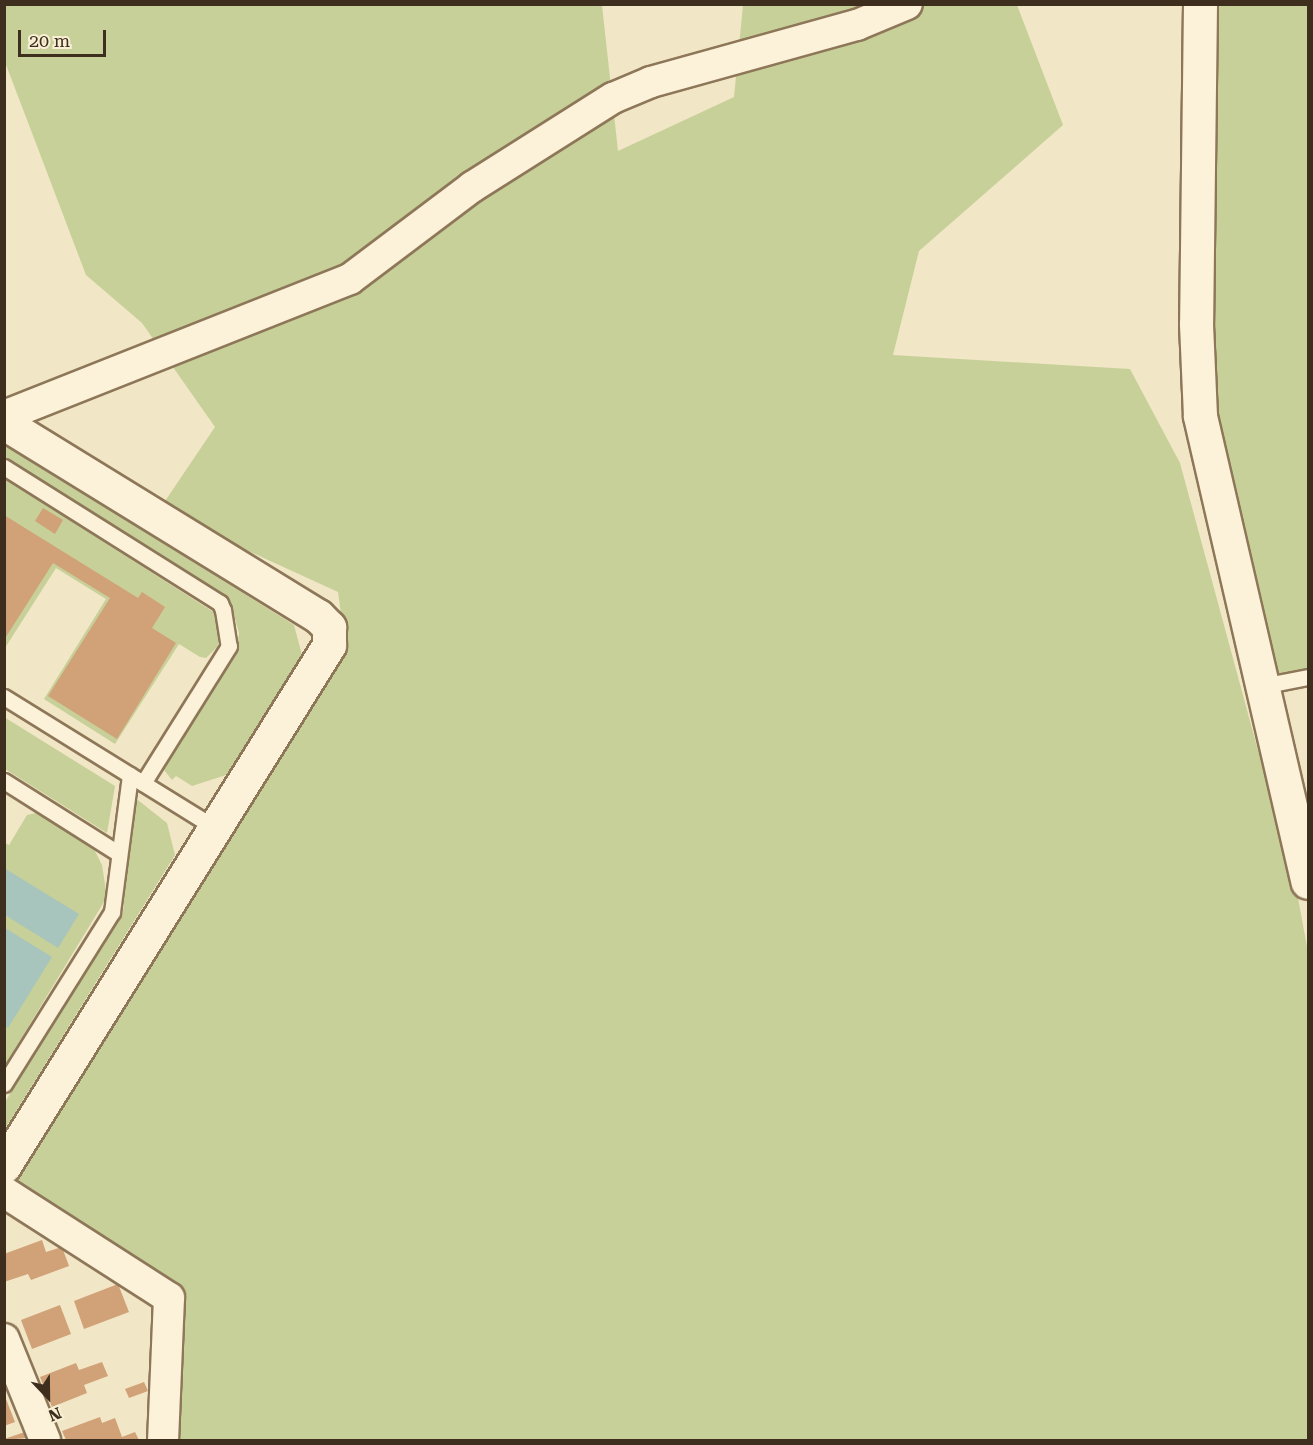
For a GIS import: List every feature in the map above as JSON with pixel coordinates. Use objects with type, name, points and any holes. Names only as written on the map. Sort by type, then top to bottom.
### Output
[{"type":"street","points":[[4,416],[350,279],[472,187],[613,98],[651,82],[857,25],[907,4]]},
{"type":"street","points":[[1200,4],[1196,324],[1200,416],[1308,882]]},
{"type":"street","points":[[4,423],[318,616],[328,627],[329,645],[4,1166]]},
{"type":"street","points":[[4,1192],[169,1298],[163,1440]]},
{"type":"street","points":[[4,1339],[45,1440]]},
{"type":"lane","points":[[4,467],[220,603],[231,638],[229,646],[136,779],[118,853],[112,912],[4,1084]]},
{"type":"lane","points":[[1262,686],[1308,677]]},
{"type":"lane","points":[[4,697],[215,828]]},
{"type":"lane","points":[[4,781],[118,853]]},
{"type":"green space","points":[[5,5],[602,5],[618,151],[734,97],[743,5],[1017,5],[1063,125],[919,251],[893,355],[1130,369],[1180,463],[1298,898],[1308,952],[1308,1440],[174,1440],[181,1290],[18,1181],[209,852],[345,644],[338,592],[159,510],[215,427],[142,323],[86,275],[5,62]]},
{"type":"green space","points":[[1218,5],[1308,5],[1308,670],[1274,674],[1207,384]]},
{"type":"green space","points":[[4,443],[294,625],[302,655],[226,775],[192,786],[176,776],[172,780],[164,770],[237,649],[239,633],[230,601],[5,457]]},
{"type":"green space","points":[[5,479],[215,613],[220,637],[217,647],[206,658],[200,657],[179,644],[115,744],[44,699],[106,599],[56,568],[5,648]]},
{"type":"green space","points":[[4,717],[115,786],[107,833],[5,769]]},
{"type":"green space","points":[[134,797],[167,823],[175,855],[5,1129],[5,1102],[123,912]]},
{"type":"green space","points":[[36,813],[93,847],[102,865],[107,897],[5,1065],[5,843],[9,845],[27,815]]},
{"type":"water","points":[[4,868],[79,914],[58,948],[5,915]]},
{"type":"water","points":[[5,928],[52,957],[8,1028],[4,1025]]},
{"type":"building","points":[[43,508],[63,520],[55,534],[35,521]]},
{"type":"building","points":[[4,515],[138,598],[142,592],[165,607],[152,628],[176,643],[117,739],[48,696],[110,598],[53,563],[4,640]]},
{"type":"building","points":[[42,1240],[46,1252],[62,1247],[69,1266],[31,1280],[28,1274],[4,1282],[4,1254]]},
{"type":"building","points":[[118,1284],[129,1312],[84,1329],[74,1301]]},
{"type":"building","points":[[60,1305],[71,1334],[32,1349],[21,1320]]},
{"type":"building","points":[[102,1362],[108,1376],[84,1385],[87,1393],[52,1407],[40,1377],[76,1363],[79,1370]]},
{"type":"building","points":[[144,1382],[148,1391],[129,1398],[125,1389]]},
{"type":"building","points":[[4,1394],[15,1422],[4,1426]]},
{"type":"building","points":[[100,1417],[102,1423],[115,1418],[122,1437],[135,1432],[139,1440],[66,1440],[62,1431]]},
{"type":"building","points":[[25,1432],[27,1438],[4,1440],[4,1439]]}]
